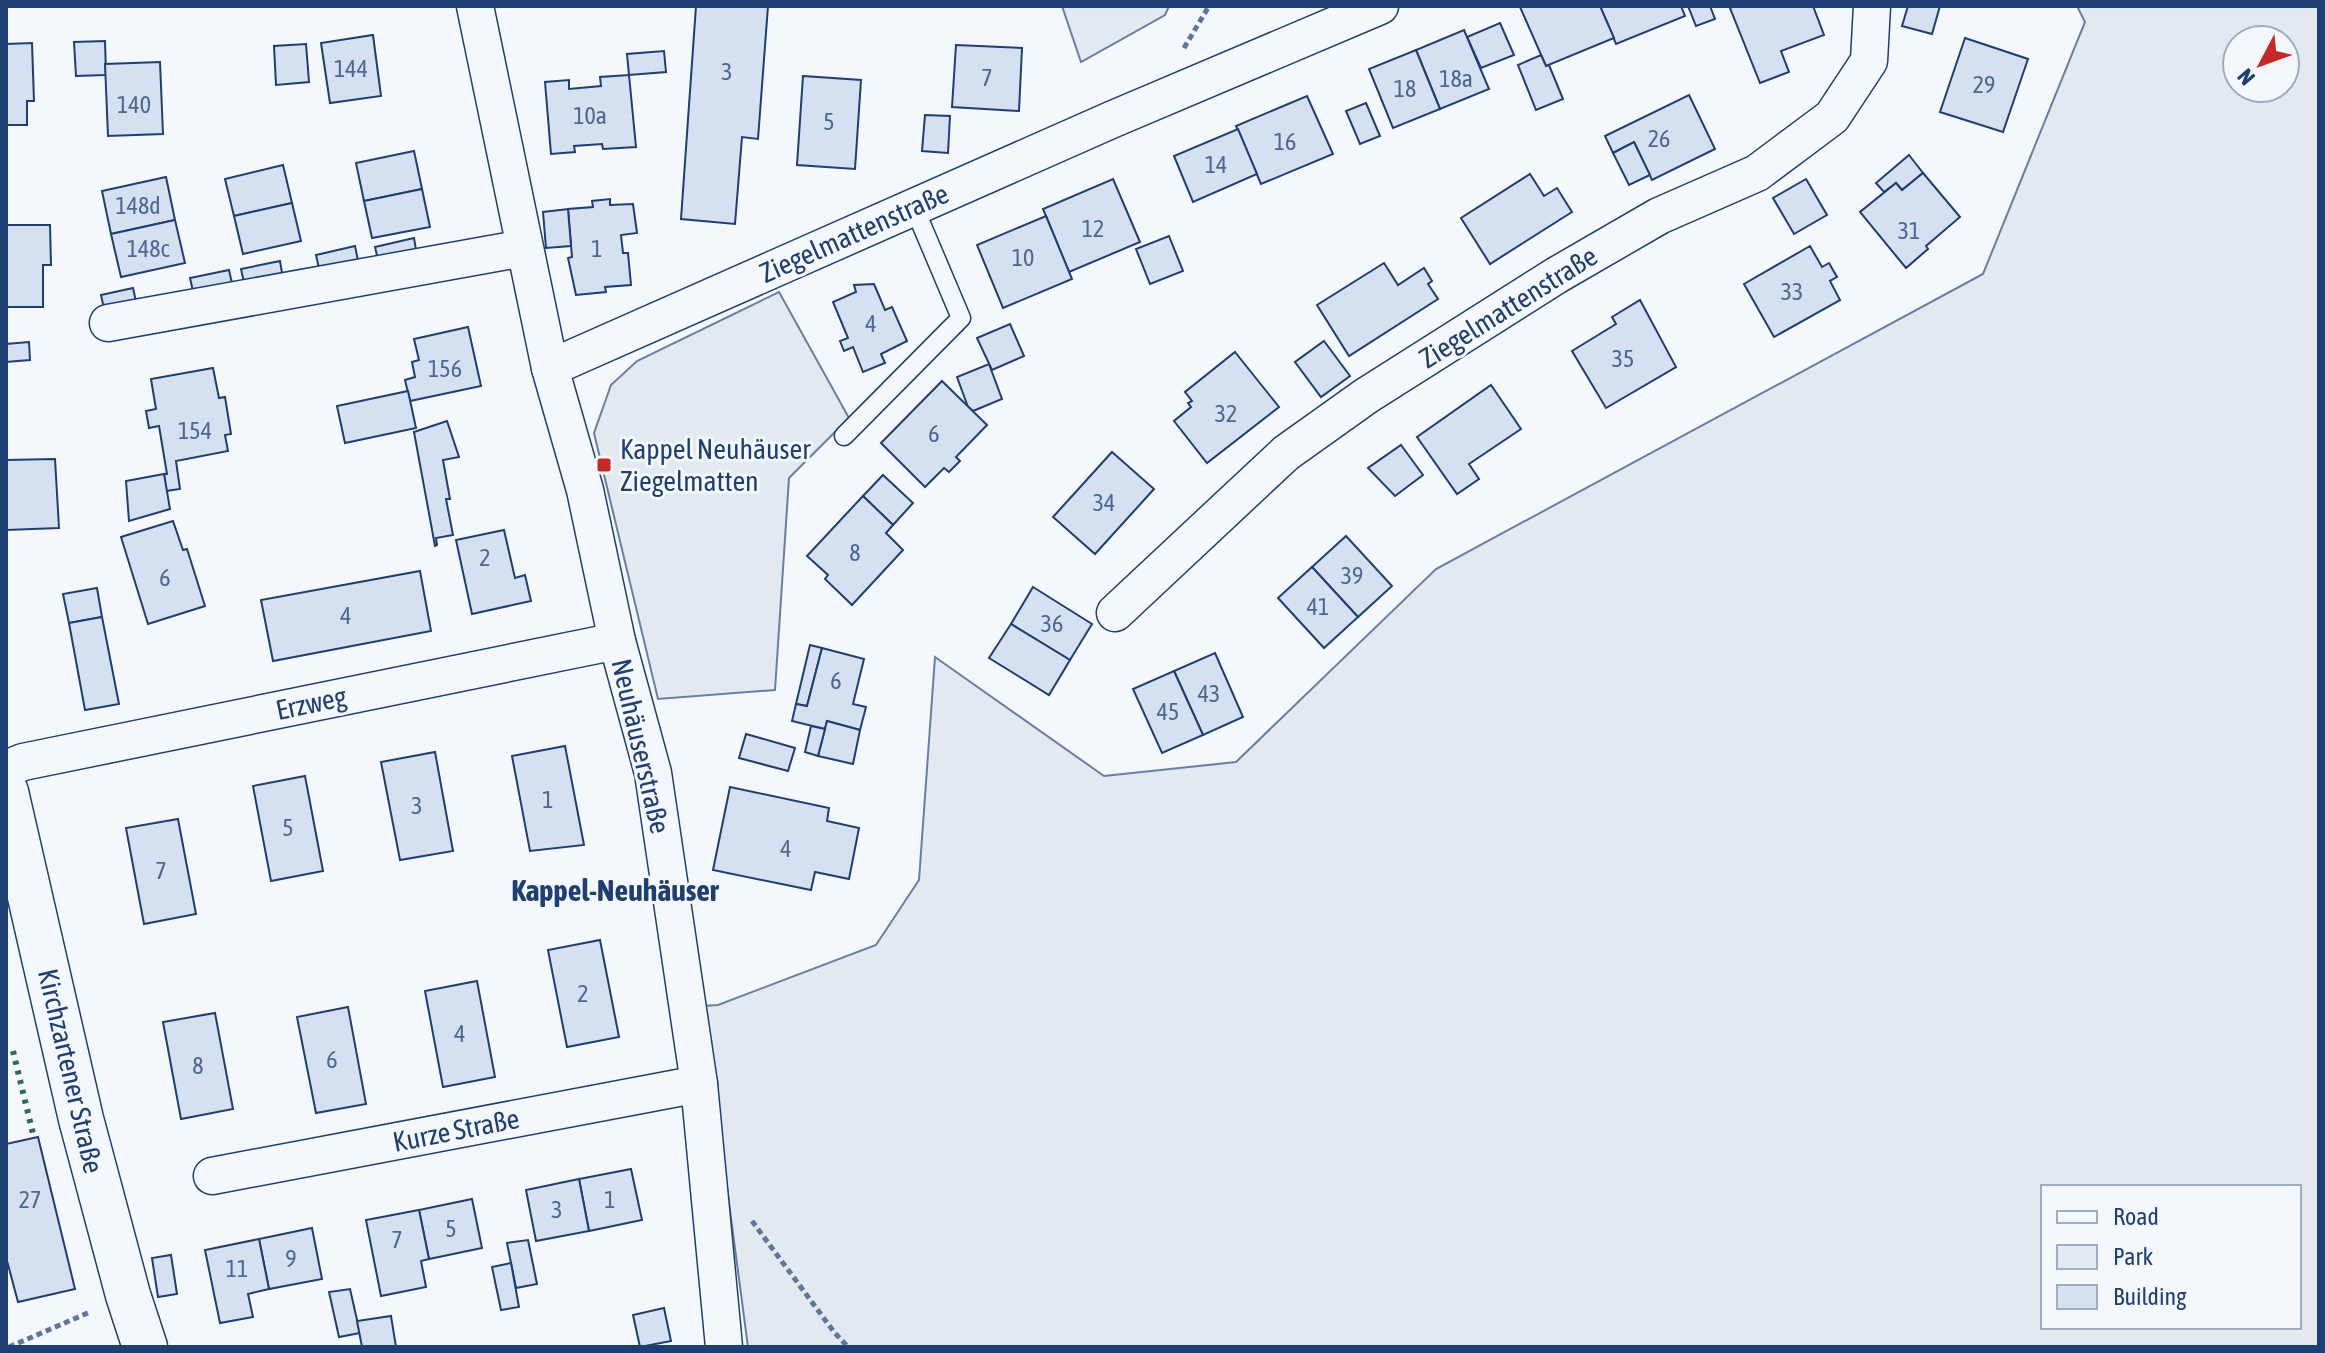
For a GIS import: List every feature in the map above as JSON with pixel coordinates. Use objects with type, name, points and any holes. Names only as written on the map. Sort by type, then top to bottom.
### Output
[{"type":"street","name":"Neuhäuserstraße","points":[[475,6],[550,368],[585,490],[617,641],[653,773],[699,1084],[724,1347]]},
{"type":"street","name":"Ziegelmattenstraße","points":[[550,368],[1380,6]]},
{"type":"street","name":"Ziegelmattenstraße","points":[[1115,613],[1286,453],[1366,396],[1557,275],[1646,223],[1757,173],[1832,117],[1869,61],[1872,6]]},
{"type":"street","points":[[108,323],[524,248]]},
{"type":"street","name":"Erzweg","points":[[6,769],[23,762],[617,641]]},
{"type":"street","name":"Kirchzartener Straße","points":[[6,792],[81,1119],[145,1347]]},
{"type":"street","name":"Kurze Straße","points":[[212,1176],[699,1084]]},
{"type":"lane","points":[[844,436],[961,318],[914,207]]},
{"type":"path","points":[[711,1188],[754,1223],[848,1347]]},
{"type":"path","points":[[9,1347],[128,1295]]},
{"type":"green space","points":[[1062,6],[1169,6],[1165,15],[1081,62]]},
{"type":"green space","points":[[2077,6],[2319,6],[2319,1347],[748,1347],[703,1006],[718,1005],[876,945],[919,880],[935,657],[1104,776],[1236,762],[1436,569],[1983,274],[2085,22]]},
{"type":"green space","points":[[779,292],[849,418],[789,478],[775,690],[658,699],[594,433],[611,385],[637,361]]},
{"type":"building","points":[[696,6],[768,6],[758,139],[742,137],[735,224],[681,219]]},
{"type":"building","points":[[1600,6],[1681,6],[1685,16],[1616,44]]},
{"type":"building","points":[[1600,6],[1614,38],[1546,66],[1520,7]]},
{"type":"building","points":[[1688,6],[1710,6],[1715,19],[1696,26]]},
{"type":"building","points":[[1813,6],[1824,35],[1781,51],[1789,72],[1760,83],[1730,8]]},
{"type":"building","points":[[1908,6],[1940,6],[1932,34],[1902,26]]},
{"type":"building","points":[[1500,23],[1514,55],[1481,68],[1467,37]]},
{"type":"building","points":[[1464,30],[1489,89],[1440,109],[1416,50]]},
{"type":"building","points":[[373,35],[381,96],[330,103],[321,43]]},
{"type":"building","points":[[1965,38],[2028,59],[2003,132],[1940,112]]},
{"type":"building","points":[[105,41],[106,75],[76,76],[74,42]]},
{"type":"building","points":[[32,43],[34,101],[27,101],[27,125],[6,125],[6,44]]},
{"type":"building","points":[[306,44],[309,82],[276,85],[274,46]]},
{"type":"building","points":[[956,45],[1022,48],[1019,111],[952,107]]},
{"type":"building","points":[[1416,50],[1440,109],[1393,128],[1369,69]]},
{"type":"building","points":[[664,51],[666,72],[629,75],[627,54]]},
{"type":"building","points":[[1541,55],[1546,66],[1549,65],[1563,99],[1536,110],[1518,65]]},
{"type":"building","points":[[160,62],[163,134],[108,136],[105,64]]},
{"type":"building","points":[[629,75],[636,147],[603,149],[602,144],[574,146],[575,152],[551,154],[545,82],[569,80],[569,89],[601,86],[600,77]]},
{"type":"building","points":[[803,76],[861,80],[855,169],[797,165]]},
{"type":"building","points":[[1689,95],[1715,149],[1652,180],[1634,142],[1613,153],[1605,136]]},
{"type":"building","points":[[1307,96],[1333,154],[1261,184],[1236,126]]},
{"type":"building","points":[[1366,103],[1380,136],[1360,144],[1346,111]]},
{"type":"building","points":[[925,115],[950,116],[948,153],[922,151]]},
{"type":"building","points":[[1238,129],[1257,174],[1193,202],[1174,156]]},
{"type":"building","points":[[1634,142],[1650,175],[1629,185],[1613,153]]},
{"type":"building","points":[[414,151],[422,189],[364,201],[356,163]]},
{"type":"building","points":[[1909,155],[1923,173],[1902,190],[1896,183],[1884,192],[1876,183]]},
{"type":"building","points":[[283,165],[292,203],[234,216],[225,179]]},
{"type":"building","points":[[1923,173],[1960,217],[1906,268],[1860,212],[1896,183],[1902,190]]},
{"type":"building","points":[[1530,174],[1544,196],[1557,188],[1572,212],[1490,264],[1461,218]]},
{"type":"building","points":[[166,177],[175,220],[111,234],[102,191]]},
{"type":"building","points":[[1113,179],[1140,242],[1069,272],[1043,209]]},
{"type":"building","points":[[1806,179],[1827,215],[1794,234],[1773,198]]},
{"type":"building","points":[[422,189],[430,227],[372,238],[364,201]]},
{"type":"building","points":[[610,199],[610,205],[633,204],[637,233],[621,235],[623,253],[628,253],[631,285],[605,287],[606,292],[576,295],[568,258],[572,257],[568,209],[593,207],[592,201]]},
{"type":"building","points":[[292,203],[301,241],[243,254],[234,216]]},
{"type":"building","points":[[568,209],[571,246],[546,248],[543,212]]},
{"type":"building","points":[[1046,216],[1072,279],[1003,308],[977,245]]},
{"type":"building","points":[[175,220],[185,263],[121,277],[111,234]]},
{"type":"building","points":[[6,225],[50,225],[51,265],[43,265],[43,307],[6,307]]},
{"type":"building","points":[[1169,236],[1183,271],[1150,284],[1136,249]]},
{"type":"building","points":[[414,238],[417,256],[379,264],[375,247]]},
{"type":"building","points":[[355,246],[359,265],[320,273],[316,255]]},
{"type":"building","points":[[1810,246],[1822,267],[1829,263],[1837,277],[1830,281],[1840,300],[1774,337],[1744,284]]},
{"type":"building","points":[[280,261],[283,279],[245,287],[241,269]]},
{"type":"building","points":[[1384,263],[1398,285],[1424,268],[1432,281],[1428,284],[1438,299],[1349,356],[1317,305]]},
{"type":"building","points":[[229,270],[233,288],[194,296],[190,278]]},
{"type":"building","points":[[874,284],[885,310],[892,307],[907,341],[881,354],[885,363],[863,372],[853,347],[844,351],[840,341],[848,338],[833,302],[856,292],[854,285]]},
{"type":"building","points":[[133,288],[137,306],[105,313],[101,295]]},
{"type":"building","points":[[1640,300],[1676,367],[1606,408],[1572,351],[1616,324],[1612,317]]},
{"type":"building","points":[[1010,324],[1024,356],[992,370],[977,338]]},
{"type":"building","points":[[468,327],[481,386],[410,401],[405,380],[415,377],[412,362],[419,360],[414,339]]},
{"type":"building","points":[[1324,341],[1350,376],[1321,397],[1295,362]]},
{"type":"building","points":[[29,342],[30,360],[6,362],[6,344]]},
{"type":"building","points":[[1235,352],[1279,407],[1207,463],[1174,421],[1191,407],[1188,403],[1192,401],[1185,392]]},
{"type":"building","points":[[989,364],[1002,399],[973,411],[968,407],[957,377]]},
{"type":"building","points":[[213,368],[219,398],[225,397],[231,434],[225,435],[228,451],[176,461],[180,489],[166,491],[164,474],[167,474],[159,426],[149,428],[146,411],[156,409],[151,379]]},
{"type":"building","points":[[942,381],[987,425],[956,457],[960,461],[949,472],[944,468],[925,487],[881,443]]},
{"type":"building","points":[[1491,385],[1521,429],[1469,464],[1479,479],[1457,494],[1417,437]]},
{"type":"building","points":[[408,391],[416,428],[345,443],[337,406]]},
{"type":"building","points":[[447,421],[459,457],[443,460],[453,535],[436,538],[435,546],[414,432]]},
{"type":"building","points":[[1401,445],[1423,475],[1395,496],[1368,468]]},
{"type":"building","points":[[1112,452],[1154,489],[1095,554],[1053,517]]},
{"type":"building","points":[[55,459],[59,528],[6,530],[6,460]]},
{"type":"building","points":[[164,474],[170,509],[129,521],[126,481]]},
{"type":"building","points":[[883,475],[913,503],[893,525],[863,496]]},
{"type":"building","points":[[863,496],[893,525],[886,533],[903,550],[852,605],[825,579],[828,575],[807,556]]},
{"type":"building","points":[[173,521],[183,550],[187,549],[205,606],[148,624],[121,537]]},
{"type":"building","points":[[504,530],[515,578],[525,575],[531,601],[472,614],[456,540]]},
{"type":"building","points":[[1346,536],[1392,586],[1358,617],[1312,567]]},
{"type":"building","points":[[1312,567],[1358,617],[1324,648],[1278,598]]},
{"type":"building","points":[[420,571],[431,631],[273,661],[261,600]]},
{"type":"building","points":[[1033,587],[1092,624],[1070,660],[1011,624]]},
{"type":"building","points":[[97,588],[102,617],[69,623],[63,594]]},
{"type":"building","points":[[102,617],[119,704],[85,710],[69,623]]},
{"type":"building","points":[[1011,624],[1070,660],[1049,695],[989,658]]},
{"type":"building","points":[[810,645],[822,648],[807,706],[796,704]]},
{"type":"building","points":[[822,648],[864,659],[853,704],[866,707],[860,730],[827,721],[825,729],[792,721],[796,704],[807,706]]},
{"type":"building","points":[[1215,653],[1243,717],[1203,735],[1174,671]]},
{"type":"building","points":[[1174,671],[1203,735],[1162,753],[1133,689]]},
{"type":"building","points":[[827,721],[860,730],[853,764],[818,756]]},
{"type":"building","points":[[811,726],[825,729],[818,756],[805,752]]},
{"type":"building","points":[[746,734],[795,748],[788,771],[739,758]]},
{"type":"building","points":[[565,746],[584,845],[530,851],[512,756]]},
{"type":"building","points":[[435,752],[453,851],[400,860],[381,762]]},
{"type":"building","points":[[305,776],[323,871],[271,881],[253,786]]},
{"type":"building","points":[[730,787],[829,808],[827,821],[859,828],[849,879],[815,872],[811,890],[713,870]]},
{"type":"building","points":[[178,819],[196,914],[144,924],[126,828]]},
{"type":"building","points":[[600,940],[619,1037],[567,1047],[548,950]]},
{"type":"building","points":[[477,981],[495,1077],[443,1087],[425,991]]},
{"type":"building","points":[[348,1007],[366,1104],[316,1113],[297,1017]]},
{"type":"building","points":[[215,1013],[233,1109],[181,1119],[163,1022]]},
{"type":"building","points":[[38,1137],[75,1289],[18,1302],[6,1257],[6,1144]]},
{"type":"building","points":[[631,1169],[642,1220],[589,1231],[579,1179]]},
{"type":"building","points":[[579,1179],[589,1231],[536,1241],[526,1190]]},
{"type":"building","points":[[472,1199],[482,1248],[429,1259],[419,1210]]},
{"type":"building","points":[[419,1210],[429,1259],[421,1261],[426,1287],[381,1296],[366,1220]]},
{"type":"building","points":[[312,1228],[322,1279],[269,1289],[259,1239]]},
{"type":"building","points":[[259,1239],[269,1289],[248,1294],[253,1317],[220,1323],[205,1250]]},
{"type":"building","points":[[528,1240],[537,1284],[516,1288],[507,1243]]},
{"type":"building","points":[[171,1255],[177,1294],[158,1297],[152,1258]]},
{"type":"building","points":[[511,1263],[519,1307],[501,1310],[492,1267]]},
{"type":"building","points":[[350,1289],[360,1333],[339,1337],[329,1292]]},
{"type":"building","points":[[664,1308],[671,1341],[640,1347],[633,1315]]},
{"type":"building","points":[[391,1316],[396,1347],[362,1347],[357,1321]]},
{"type":"hedge","points":[[13,1051],[34,1138]]},
{"type":"place","name":"Kappel Neuhäuser Ziegelmatten","points":[[604,465]]},
{"type":"district","name":"Kappel-Neuhäuser","points":[[615,891]]}]
